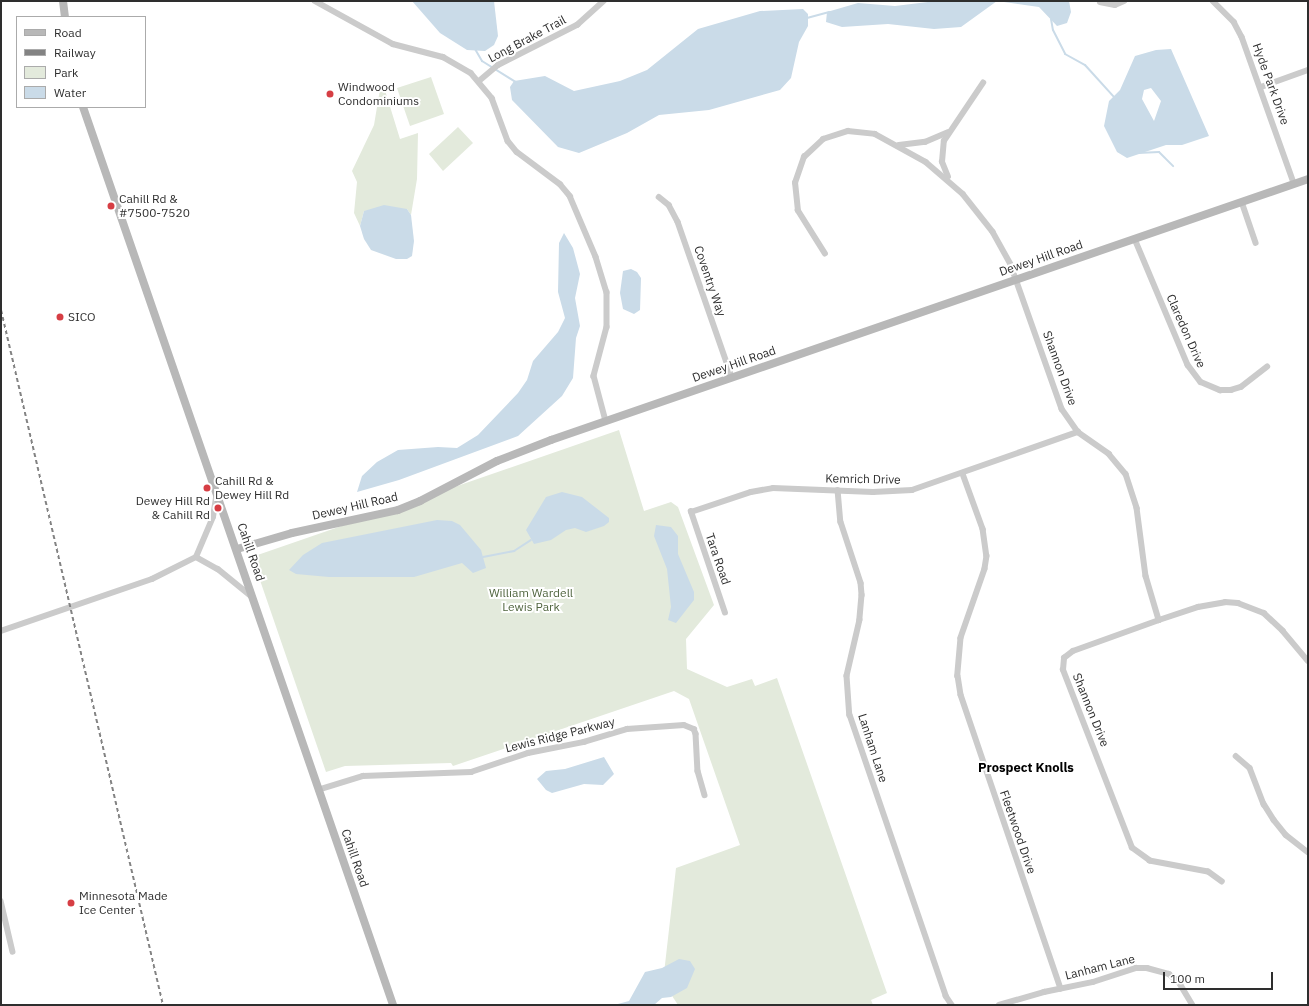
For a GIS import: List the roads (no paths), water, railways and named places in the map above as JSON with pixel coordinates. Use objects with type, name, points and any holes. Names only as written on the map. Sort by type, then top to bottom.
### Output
[{"type":"street","points":[[63,1],[65,16]]},
{"type":"street","points":[[316,1],[393,44],[443,57],[458,64],[480,81],[492,98],[508,141],[517,152],[560,184],[570,196],[596,257],[607,292],[608,309],[594,376],[606,421]]},
{"type":"street","name":"Long Brake Trail","points":[[480,81],[498,65],[577,25],[604,1]]},
{"type":"street","points":[[1100,2],[1115,5],[1124,1]]},
{"type":"street","name":"Hyde Park Drive","points":[[1213,1],[1234,22],[1261,87],[1294,183]]},
{"type":"street","points":[[1261,87],[1308,70]]},
{"type":"street","points":[[950,181],[942,162],[944,141],[948,132],[983,83]]},
{"type":"street","name":"Cahill Road","points":[[83,108],[255,598],[318,790],[393,1005]]},
{"type":"street","name":"Shannon Drive","points":[[825,254],[805,225],[798,210],[796,182],[804,157],[823,139],[848,131],[875,134],[899,145],[950,181],[979,212],[993,232],[1005,252],[1016,279],[1055,393],[1062,409],[1078,432],[1109,454],[1126,474],[1136,508],[1146,576],[1159,620],[1074,651],[1064,658],[1063,670],[1132,848],[1150,861],[1208,872],[1222,882]]},
{"type":"street","points":[[899,145],[925,142],[948,132]]},
{"type":"street","name":"Dewey Hill Road","points":[[237,549],[292,533],[398,510],[420,501],[497,461],[606,421],[1308,179]]},
{"type":"street","name":"Coventry Way","points":[[659,198],[669,205],[678,222],[732,377]]},
{"type":"street","points":[[1242,202],[1256,243]]},
{"type":"street","name":"Claredon Drive","points":[[1135,239],[1188,365],[1201,382],[1220,390],[1231,390],[1242,387],[1267,367]]},
{"type":"street","name":"Kemrich Drive","points":[[690,512],[751,492],[773,488],[892,492],[912,490],[963,474],[1078,432]]},
{"type":"street","name":"Fleetwood Drive","points":[[963,474],[983,529],[986,556],[985,569],[961,638],[958,676],[961,695],[1061,988]]},
{"type":"street","points":[[1,631],[152,579],[196,557],[213,517],[217,488]]},
{"type":"street","name":"Lanham Lane","points":[[838,490],[841,522],[861,583],[862,595],[860,620],[846,676],[850,715],[946,996],[952,1005]]},
{"type":"street","name":"Tara Road","points":[[690,512],[725,613]]},
{"type":"street","points":[[196,557],[231,578],[255,598]]},
{"type":"street","points":[[1159,620],[1211,603],[1238,603],[1264,613],[1274,621],[1308,661]]},
{"type":"street","name":"Lewis Ridge Parkway","points":[[318,790],[363,776],[471,772],[528,753],[584,742],[627,729],[684,725],[694,729],[696,734],[698,771],[705,795]]},
{"type":"street","points":[[1236,756],[1250,768],[1264,804],[1274,820],[1286,834],[1308,852]]},
{"type":"street","points":[[1,900],[13,952]]},
{"type":"street","name":"Lanham Lane","points":[[999,1005],[1061,988],[1093,982],[1136,968],[1148,968],[1169,974],[1179,982],[1193,1005]]},
{"type":"water","points":[[412,1],[494,1],[498,36],[494,45],[485,51],[467,50],[440,33]]},
{"type":"water","points":[[936,1],[997,1],[961,27],[934,29],[888,24],[842,27],[826,22],[827,12],[858,3],[895,6]]},
{"type":"water","points":[[997,1],[1069,1],[1071,12],[1067,23],[1057,26],[1039,7]]},
{"type":"water","points":[[803,9],[808,14],[808,26],[799,42],[791,78],[780,90],[709,110],[659,115],[627,133],[579,153],[558,147],[512,100],[510,87],[514,81],[545,76],[574,91],[620,81],[647,70],[698,29],[760,11]]},
{"type":"water","points":[[1171,49],[1209,136],[1182,145],[1166,145],[1127,158],[1117,152],[1104,126],[1109,101],[1120,90],[1135,56],[1156,50]],"holes":[[[1151,88],[1161,101],[1154,121],[1142,99],[1144,90]]]},
{"type":"water","points":[[384,205],[407,209],[411,215],[414,241],[412,256],[407,259],[396,259],[371,250],[364,239],[360,226],[364,211]]},
{"type":"water","points":[[564,233],[573,248],[580,274],[575,298],[580,326],[576,338],[573,378],[562,396],[518,436],[399,480],[357,492],[362,476],[377,462],[398,450],[438,447],[457,448],[478,435],[518,393],[527,380],[533,361],[558,332],[565,318],[558,292],[559,243]]},
{"type":"water","points":[[631,269],[637,272],[641,278],[640,310],[634,314],[623,309],[620,293],[623,271]]},
{"type":"water","points":[[562,492],[582,497],[609,518],[609,522],[604,526],[586,532],[575,528],[566,530],[551,540],[534,544],[526,530],[546,497]]},
{"type":"water","points":[[437,520],[452,521],[460,525],[481,550],[486,568],[473,573],[462,563],[414,577],[329,577],[296,574],[289,570],[303,555],[322,543]]},
{"type":"water","points":[[656,525],[671,527],[678,536],[678,554],[694,592],[694,600],[676,623],[668,620],[671,607],[667,569],[654,536]]},
{"type":"water","points":[[604,757],[614,774],[603,785],[584,784],[552,793],[546,790],[537,779],[546,771],[565,769]]},
{"type":"water","points":[[679,959],[690,961],[695,969],[687,988],[671,997],[662,998],[654,1005],[614,1005],[629,1001],[645,972],[662,968]]},
{"type":"waterway","points":[[807,18],[829,12]]},
{"type":"waterway","points":[[1051,19],[1053,30],[1065,54],[1085,65],[1114,97]]},
{"type":"waterway","points":[[475,49],[482,61],[516,82]]},
{"type":"waterway","points":[[1138,153],[1159,152],[1173,166]]},
{"type":"waterway","points":[[483,557],[514,551],[531,540]]},
{"type":"railway","points":[[1,310],[163,1005]]},
{"type":"place","name":"Windwood Condominiums","points":[[330,94]]},
{"type":"place","name":"Cahill Rd & #7500-7520","points":[[111,206]]},
{"type":"place","name":"SICO","points":[[60,317]]},
{"type":"place","name":"Cahill Rd & Dewey Hill Rd","points":[[207,488]]},
{"type":"place","name":"Dewey Hill Rd & Cahill Rd","points":[[218,508]]},
{"type":"place","name":"Minnesota Made Ice Center","points":[[71,903]]},
{"type":"district","name":"Prospect Knolls","points":[[1026,768]]},
{"type":"park label","name":"William Wardell Lewis Park","points":[[531,600]]}]
